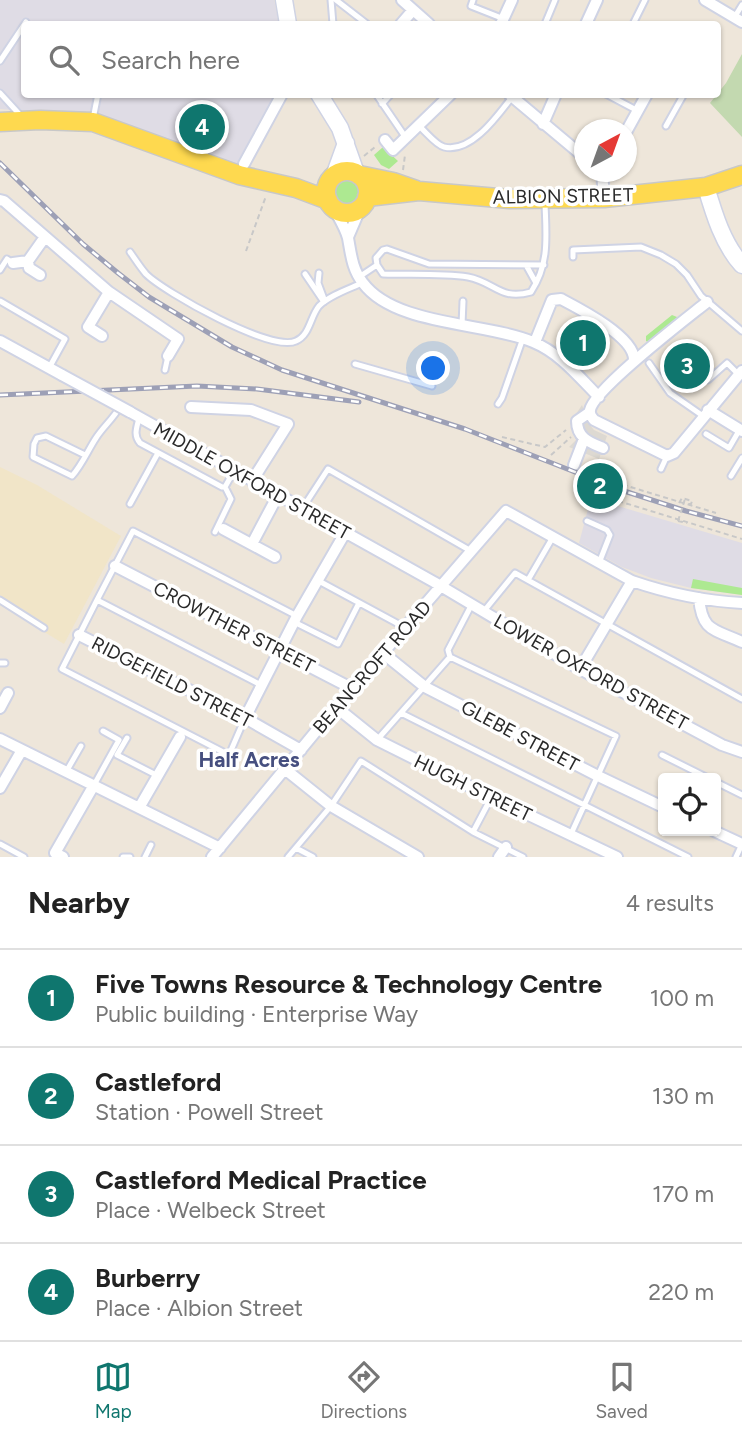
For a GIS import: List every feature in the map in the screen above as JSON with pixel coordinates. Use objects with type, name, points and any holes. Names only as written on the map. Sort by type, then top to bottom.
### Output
[{"type":"main road","points":[[0,122],[93,122],[239,175],[296,188],[344,213],[364,203],[366,182],[357,174],[344,172],[296,188]]},
{"type":"main road","name":"ALBION STREET","points":[[357,174],[419,191],[545,200],[604,198],[706,187],[742,175]]},
{"type":"main road","points":[[331,204],[327,186],[332,178]]},
{"type":"main road","name":"ALBION STREET","points":[[364,203],[419,191]]},
{"type":"street","points":[[284,0],[288,21]]},
{"type":"street","points":[[503,21],[512,0]]},
{"type":"street","points":[[587,21],[597,0]]},
{"type":"street","points":[[705,0],[738,20]]},
{"type":"street","points":[[404,1],[426,21]]},
{"type":"street","points":[[404,21],[413,10]]},
{"type":"street","points":[[244,164],[280,98]]},
{"type":"street","points":[[321,98],[340,128],[357,174]]},
{"type":"street","points":[[384,140],[393,150],[445,98]]},
{"type":"street","points":[[512,98],[574,149]]},
{"type":"street","points":[[543,124],[554,98]]},
{"type":"street","points":[[633,119],[645,98]]},
{"type":"street","points":[[332,178],[346,143]]},
{"type":"street","points":[[604,182],[604,198]]},
{"type":"street","points":[[706,187],[715,217],[731,250],[742,265]]},
{"type":"street","points":[[0,200],[108,292],[183,342],[168,356]]},
{"type":"street","points":[[348,237],[364,203]]},
{"type":"street","points":[[331,204],[348,237],[352,261],[360,280],[376,295],[406,312],[508,333],[535,342],[566,364],[599,397]]},
{"type":"street","points":[[40,275],[29,268],[28,261],[45,237]]},
{"type":"street","points":[[13,263],[28,261]]},
{"type":"street","points":[[102,336],[85,329],[108,292]]},
{"type":"street","points":[[535,342],[552,300],[561,299],[617,334],[634,354],[634,359]]},
{"type":"street","points":[[573,465],[580,417],[590,410],[634,359],[707,302]]},
{"type":"street","name":"MIDDLE OXFORD STREET","points":[[0,341],[442,586]]},
{"type":"street","points":[[590,410],[594,420],[667,456],[674,453],[740,373]]},
{"type":"street","points":[[191,407],[251,411],[288,424],[253,481]]},
{"type":"street","points":[[706,413],[741,430]]},
{"type":"street","points":[[579,432],[603,448]]},
{"type":"street","points":[[252,544],[278,495]]},
{"type":"street","name":"BEANCROFT ROAD","points":[[212,857],[506,511],[553,537]]},
{"type":"street","points":[[219,530],[275,557]]},
{"type":"street","points":[[245,718],[295,618],[345,533]]},
{"type":"street","points":[[553,537],[632,581],[652,588],[699,598],[742,603]]},
{"type":"street","name":"CROWTHER STREET","points":[[115,566],[353,689]]},
{"type":"street","points":[[580,669],[632,581]]},
{"type":"street","name":"LOWER OXFORD STREET","points":[[442,586],[580,669],[722,745],[742,752]]},
{"type":"street","points":[[699,598],[704,622],[742,642]]},
{"type":"street","name":"RIDGEFIELD STREET","points":[[79,635],[245,718],[301,750]]},
{"type":"street","name":"GLEBE STREET","points":[[383,653],[425,687],[658,805]]},
{"type":"street","points":[[0,708],[8,693]]},
{"type":"street","name":"HUGH STREET","points":[[336,708],[377,740],[571,835],[604,854],[617,857]]},
{"type":"street","points":[[139,808],[180,737]]},
{"type":"street","points":[[0,739],[220,848]]},
{"type":"street","points":[[0,788],[22,750]]},
{"type":"street","points":[[286,770],[331,806],[418,857]]},
{"type":"street","points":[[63,857],[55,853],[93,785]]},
{"type":"street","points":[[721,834],[742,844]]},
{"type":"street","points":[[499,857],[506,847]]},
{"type":"lane","points":[[331,0],[333,21]]},
{"type":"lane","points":[[336,0],[363,21]]},
{"type":"lane","points":[[473,0],[471,6],[501,21]]},
{"type":"lane","points":[[546,21],[555,0]]},
{"type":"lane","points":[[634,21],[645,0]]},
{"type":"lane","points":[[738,20],[742,5]]},
{"type":"lane","points":[[0,61],[21,30]]},
{"type":"lane","points":[[0,93],[25,121]]},
{"type":"lane","points":[[93,122],[97,98]]},
{"type":"lane","points":[[378,98],[407,139]]},
{"type":"lane","points":[[382,104],[387,98]]},
{"type":"lane","points":[[419,126],[442,147],[454,148],[466,144],[492,123],[509,98]]},
{"type":"lane","points":[[614,98],[638,111]]},
{"type":"lane","points":[[666,126],[682,98]]},
{"type":"lane","points":[[544,265],[429,264],[387,249],[376,258],[383,274],[468,277],[508,295],[517,296],[531,292],[544,265],[547,251],[545,200]]},
{"type":"lane","points":[[573,257],[573,250],[641,247],[676,264],[707,302],[742,331]]},
{"type":"lane","points":[[130,252],[146,275],[233,326],[271,342],[287,344],[298,341],[307,332],[317,309],[324,302],[360,280],[377,265]]},
{"type":"lane","points":[[0,270],[7,259],[13,263]]},
{"type":"lane","points":[[526,265],[536,284]]},
{"type":"lane","points":[[305,274],[324,302]]},
{"type":"lane","points":[[319,274],[318,283],[324,302]]},
{"type":"lane","points":[[0,301],[65,339],[49,368]]},
{"type":"lane","points":[[462,325],[463,301]]},
{"type":"lane","points":[[498,404],[523,338]]},
{"type":"lane","points":[[165,370],[168,356]]},
{"type":"lane","points":[[649,363],[670,393],[706,413]]},
{"type":"lane","points":[[708,380],[727,363],[740,373]]},
{"type":"lane","points":[[355,364],[432,386]]},
{"type":"lane","points":[[85,455],[46,436],[37,438],[34,443],[33,457],[72,476],[85,455],[98,434],[110,423],[130,412],[136,439],[225,487],[231,499],[219,530]]},
{"type":"lane","points":[[706,434],[729,447],[741,430]]},
{"type":"lane","points":[[130,504],[158,453]]},
{"type":"lane","points":[[661,468],[667,456]]},
{"type":"lane","points":[[731,476],[742,458]]},
{"type":"lane","points":[[302,509],[328,469],[471,551]]},
{"type":"lane","points":[[225,487],[234,471]]},
{"type":"lane","points":[[587,521],[607,530],[610,535],[599,563]]},
{"type":"lane","points":[[245,718],[229,755],[62,669],[134,531],[338,644],[359,603]]},
{"type":"lane","points":[[528,580],[553,537]]},
{"type":"lane","points":[[484,611],[515,573],[741,697]]},
{"type":"lane","points":[[317,580],[405,627]]},
{"type":"lane","points":[[0,600],[44,628]]},
{"type":"lane","points":[[97,600],[261,685]]},
{"type":"lane","points":[[472,604],[447,650],[450,657],[616,736],[571,835]]},
{"type":"lane","points":[[377,740],[450,657]]},
{"type":"lane","points":[[401,713],[688,857]]},
{"type":"lane","points":[[93,785],[119,740],[103,731]]},
{"type":"lane","points":[[127,738],[117,755],[158,776]]},
{"type":"lane","points":[[66,772],[81,746]]},
{"type":"lane","points":[[662,755],[698,773]]},
{"type":"lane","points":[[288,857],[331,806],[361,761],[473,832],[523,857]]},
{"type":"lane","points":[[721,784],[742,795]]},
{"type":"lane","points":[[473,832],[491,797]]},
{"type":"lane","points":[[736,857],[742,844]]},
{"type":"lane","points":[[0,845],[24,857]]},
{"type":"lane","points":[[145,857],[151,845]]},
{"type":"lane","points":[[296,848],[313,857]]},
{"type":"lane","points":[[123,857],[130,857]]},
{"type":"path","points":[[364,156],[384,140]]},
{"type":"path","points":[[393,150],[405,152],[404,170]]},
{"type":"path","points":[[246,251],[272,182]]},
{"type":"path","points":[[502,437],[545,447],[567,429],[579,432]]},
{"type":"path","points":[[551,455],[579,432]]},
{"type":"path","points":[[573,465],[624,485],[716,513]]},
{"type":"path","points":[[578,487],[677,520],[742,538]]},
{"type":"path","points":[[679,503],[683,499]]},
{"type":"path","points":[[677,520],[683,499]]},
{"type":"path","points":[[683,499],[692,502],[685,505]]},
{"type":"shaded area","points":[[0,0],[274,0],[278,21],[21,21],[21,98],[272,98],[237,166],[108,118],[0,109]]},
{"type":"shaded area","points":[[582,405],[589,424],[594,430],[607,436],[599,459],[569,447],[577,439],[570,423]]},
{"type":"shaded area","points":[[0,467],[37,485],[121,536],[64,644],[0,605]]},
{"type":"shaded area","points":[[591,498],[742,543],[742,595],[691,588],[651,578],[622,567],[579,543]]},
{"type":"green space","points":[[742,54],[742,137],[710,103],[714,98],[721,98],[721,89]]},
{"type":"green space","points":[[383,147],[398,161],[389,169],[381,165],[374,155]]},
{"type":"green space","points":[[347,175],[358,180],[363,191],[358,202],[347,207],[336,202],[331,191],[336,180]]},
{"type":"green space","points":[[672,315],[677,317],[676,324],[651,344],[646,341],[646,336]]},
{"type":"green space","points":[[693,579],[742,588],[742,595],[691,588]]},
{"type":"railway","points":[[0,163],[83,244],[118,273],[149,297],[232,347],[282,370],[465,429],[621,490],[742,526]]},
{"type":"railway","points":[[0,395],[197,386],[257,389],[359,402]]},
{"type":"place","name":"Burberry","points":[[202,127]]},
{"type":"place","name":"Five Towns Resource & Technology Centre","points":[[583,343]]},
{"type":"place","name":"Castleford Medical Practice","points":[[687,366]]},
{"type":"place","name":"Castleford","points":[[600,486]]},
{"type":"district","name":"Half Acres","points":[[249,759]]}]
